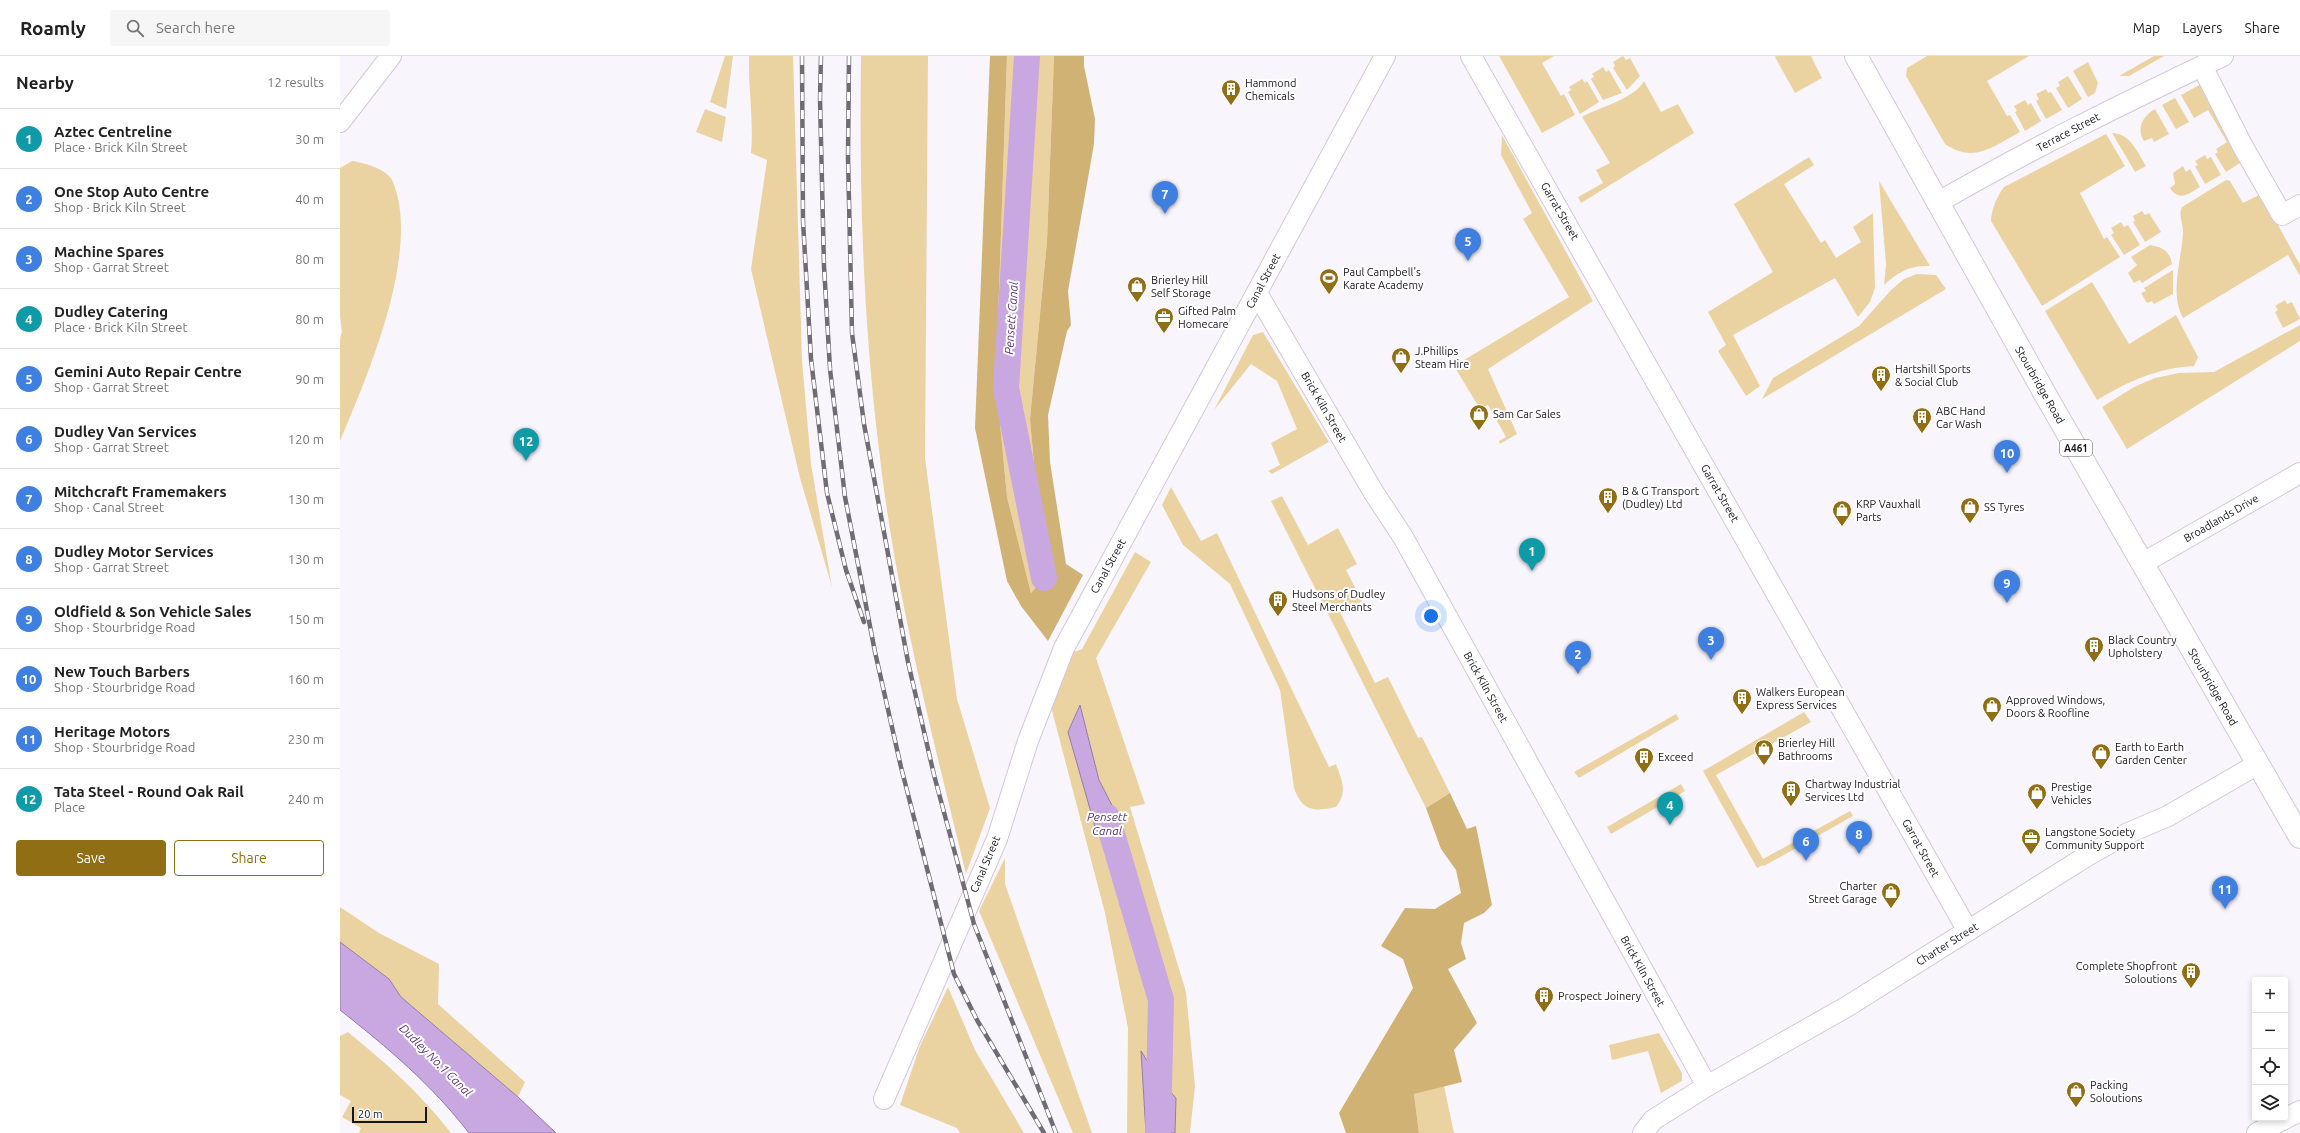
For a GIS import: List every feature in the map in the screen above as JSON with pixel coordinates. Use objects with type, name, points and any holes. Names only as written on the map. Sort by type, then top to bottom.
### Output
[{"type":"main road","name":"Stourbridge Road","points":[[1856,56],[1937,203],[2300,837]]},
{"type":"street","points":[[340,122],[391,56]]},
{"type":"street","name":"Canal Street","points":[[884,1100],[997,839],[1028,741],[1064,648],[1385,56]]},
{"type":"street","name":"Garrat Street","points":[[1471,56],[1968,931]]},
{"type":"street","name":"Terrace Street","points":[[1937,203],[1988,174],[2117,106],[2223,56]]},
{"type":"street","points":[[2202,66],[2242,145],[2282,215],[2300,205]]},
{"type":"street","name":"Brick Kiln Street","points":[[1257,293],[1374,493],[1403,537],[1707,1086]]},
{"type":"street","name":"Broadlands Drive","points":[[2143,563],[2300,472]]},
{"type":"street","name":"Charter Street","points":[[1643,1133],[1653,1120],[1707,1086],[1848,1006],[2094,852],[2126,834],[2168,816],[2258,764]]},
{"type":"street","points":[[2257,1133],[2300,1111]]},
{"type":"shaded area","points":[[725,56],[733,56],[726,109],[710,102]]},
{"type":"shaded area","points":[[749,56],[793,56],[802,360],[811,464],[832,587],[800,478],[751,269],[767,160],[751,153],[752,129]]},
{"type":"shaded area","points":[[861,56],[928,56],[925,458],[957,699],[990,808],[966,874],[928,716],[905,610],[886,504],[879,450],[869,352],[863,253]]},
{"type":"shaded area","points":[[990,56],[1007,56],[996,380],[1007,497],[1031,593],[1044,578],[1030,419],[1047,241],[1054,56],[1084,56],[1084,66],[1095,119],[1094,144],[1068,291],[1071,325],[1067,331],[1048,415],[1050,462],[1066,564],[1083,575],[1048,641],[1021,606],[1007,581],[975,428]]},
{"type":"shaded area","points":[[1007,56],[1054,56],[1047,241],[1030,419],[1044,578],[1031,593],[1007,497],[996,380]]},
{"type":"shaded area","points":[[1499,56],[1554,56],[1542,63],[1561,96],[1564,94],[1575,115],[1542,133]]},
{"type":"shaded area","points":[[1623,56],[1626,60],[1630,58],[1640,76],[1627,90],[1613,68],[1615,66],[1613,62]]},
{"type":"shaded area","points":[[1811,56],[1822,78],[1795,93],[1775,57]]},
{"type":"shaded area","points":[[1927,56],[2029,56],[1987,81],[2007,116],[2010,115],[2020,132],[1984,151],[1975,153],[1965,153],[1955,150],[1945,144],[1906,76],[1907,68]]},
{"type":"shaded area","points":[[2154,56],[2164,56],[2129,76],[2119,76]]},
{"type":"shaded area","points":[[2088,62],[2098,83],[2095,93],[2088,97],[2073,71]]},
{"type":"shaded area","points":[[1603,67],[1606,72],[1609,70],[1622,93],[1603,100],[1591,79],[1594,77],[1592,74]]},
{"type":"shaded area","points":[[2068,76],[2082,99],[2068,108],[2056,88],[2060,86],[2058,82]]},
{"type":"shaded area","points":[[1582,79],[1585,83],[1587,81],[1599,102],[1580,114],[1568,92],[1571,90],[1569,87]]},
{"type":"shaded area","points":[[1644,81],[1661,112],[1678,104],[1694,133],[1581,203],[1578,197],[1603,183],[1596,170],[1610,163],[1582,117],[1625,98],[1639,88]]},
{"type":"shaded area","points":[[2201,84],[2243,161],[2226,172],[2215,154],[2218,152],[2216,149],[2227,142],[2208,110],[2194,118],[2181,95]]},
{"type":"shaded area","points":[[2046,89],[2048,93],[2051,92],[2062,110],[2046,119],[2036,101],[2039,99],[2036,94]]},
{"type":"shaded area","points":[[2175,98],[2189,122],[2176,129],[2162,105]]},
{"type":"shaded area","points":[[2025,100],[2028,105],[2031,103],[2041,121],[2025,131],[2015,112],[2017,111],[2014,106]]},
{"type":"shaded area","points":[[705,109],[726,117],[722,142],[696,132]]},
{"type":"shaded area","points":[[2155,109],[2169,134],[2154,142],[2152,138],[2144,141],[2141,132],[2142,123],[2147,115]]},
{"type":"shaded area","points":[[2112,133],[2124,136],[2129,140],[2146,166],[2135,172]]},
{"type":"shaded area","points":[[2106,134],[2125,166],[2080,193],[2104,239],[2107,237],[2120,257],[2042,306],[1991,221],[1995,203],[2004,187]]},
{"type":"shaded area","points":[[1502,135],[1593,301],[1488,369],[1517,434],[1500,444],[1499,441],[1506,437],[1488,405],[1480,409],[1454,366],[1569,297],[1523,219],[1532,213],[1501,155]]},
{"type":"shaded area","points":[[2205,155],[2207,159],[2211,157],[2221,175],[2205,184],[2195,166],[2198,165],[2195,161]]},
{"type":"shaded area","points":[[1809,157],[1814,165],[1784,184],[1821,243],[1825,240],[1836,258],[1861,242],[1853,227],[1873,213],[1875,288],[1870,302],[1858,317],[1835,278],[1733,335],[1760,386],[1746,396],[1718,351],[1726,345],[1708,312],[1773,272],[1734,204]]},
{"type":"shaded area","points":[[352,161],[377,168],[391,178],[398,198],[401,226],[399,257],[394,289],[385,321],[375,354],[340,441],[340,339],[342,332],[340,316],[340,168]]},
{"type":"shaded area","points":[[2183,166],[2186,172],[2190,169],[2200,187],[2181,196],[2177,195],[2170,188],[2175,184],[2173,173]]},
{"type":"shaded area","points":[[2226,180],[2230,181],[2243,203],[2261,194],[2300,265],[2300,276],[2288,255],[2183,318],[2177,298],[2177,276],[2183,232],[2181,210],[2182,207]]},
{"type":"shaded area","points":[[1879,181],[1930,266],[1916,267],[1905,270],[1894,276],[1884,285],[1886,264]]},
{"type":"shaded area","points":[[2142,211],[2145,215],[2149,213],[2161,232],[2145,242],[2133,222],[2135,221],[2133,216]]},
{"type":"shaded area","points":[[2121,222],[2124,227],[2128,225],[2140,245],[2124,255],[2111,235],[2114,233],[2111,228]]},
{"type":"shaded area","points":[[2150,245],[2165,250],[2172,264],[2142,283],[2140,280],[2134,283],[2128,273],[2137,265],[2131,257]]},
{"type":"shaded area","points":[[2173,270],[2173,294],[2154,304],[2152,301],[2147,303],[2141,293],[2146,291],[2144,288]]},
{"type":"shaded area","points":[[1917,274],[1936,275],[1946,289],[1762,399],[1773,378],[1859,326],[1891,290],[1904,279]]},
{"type":"shaded area","points":[[2092,282],[2129,344],[2176,315],[2198,357],[2194,366],[2168,369],[2132,381],[2097,400],[2045,311]]},
{"type":"shaded area","points":[[2285,300],[2287,304],[2292,302],[2300,319],[2283,328],[2275,312],[2278,310],[2275,306]]},
{"type":"shaded area","points":[[2300,325],[2300,341],[2127,449],[2102,407],[2134,387],[2155,378],[2179,373],[2214,372]]},
{"type":"shaded area","points":[[1263,332],[1329,442],[1272,474],[1268,471],[1280,465],[1271,443],[1297,429],[1277,381],[1251,364],[1214,410],[1253,335]]},
{"type":"shaded area","points":[[1171,487],[1201,541],[1217,533],[1329,767],[1336,764],[1342,781],[1343,791],[1340,802],[1336,807],[1328,809],[1310,808],[1297,796],[1294,788],[1280,690],[1230,584],[1183,545],[1162,505]]},
{"type":"shaded area","points":[[1282,496],[1308,545],[1338,528],[1357,564],[1346,570],[1362,601],[1340,612],[1375,683],[1388,677],[1418,738],[1422,737],[1450,793],[1426,808],[1271,501]]},
{"type":"shaded area","points":[[1135,552],[1151,562],[1096,658],[1145,804],[1130,807],[1186,992],[1195,1086],[1190,1133],[1175,1133],[1176,1098],[1158,1078],[1141,1052],[1146,1133],[1127,1133],[1128,1028],[1105,913],[1050,703],[1071,653],[1082,649]],"holes":[[[1079,706],[1099,780],[1119,819],[1130,861],[1096,829],[1068,732]]]},
{"type":"shaded area","points":[[1804,712],[1811,722],[1716,775],[1763,859],[1850,811],[1853,816],[1764,866],[1763,865],[1757,868],[1703,771]]},
{"type":"shaded area","points":[[1676,714],[1679,719],[1579,778],[1574,772]]},
{"type":"shaded area","points":[[1681,784],[1685,791],[1611,834],[1607,827]]},
{"type":"shaded area","points":[[1450,793],[1467,829],[1476,826],[1492,905],[1484,913],[1464,923],[1461,943],[1466,959],[1448,969],[1477,1023],[1454,1050],[1462,1082],[1414,1094],[1419,1133],[1346,1133],[1339,1113],[1413,988],[1403,959],[1381,946],[1405,908],[1435,909],[1461,893],[1456,870],[1441,849],[1426,808]]},
{"type":"shaded area","points":[[1005,858],[1005,884],[1092,1133],[1073,1133],[979,911]]},
{"type":"shaded area","points":[[340,907],[379,933],[439,964],[438,1004],[525,1082],[518,1097],[401,997],[389,979],[340,942]]},
{"type":"shaded area","points":[[948,987],[975,1050],[1024,1133],[960,1133],[957,1128],[900,1105],[920,1046]]},
{"type":"shaded area","points":[[348,1032],[376,1055],[415,1092],[451,1133],[359,1133],[361,1128],[342,1117],[351,1101],[340,1095],[340,1036]]},
{"type":"shaded area","points":[[1659,1033],[1682,1073],[1682,1081],[1661,1093],[1648,1051],[1612,1060],[1609,1045]]},
{"type":"shaded area","points":[[1444,1086],[1454,1133],[1419,1133],[1414,1094]]},
{"type":"water","name":"Pensett Canal","points":[[1080,705],[1099,780],[1119,819],[1130,862],[1096,830],[1068,732]]},
{"type":"water","name":"Dudley No.1 Canal","points":[[340,942],[389,979],[401,997],[518,1097],[556,1133],[469,1133],[440,1098],[408,1067],[340,1010]]},
{"type":"water","points":[[1141,1051],[1158,1078],[1176,1098],[1175,1133],[1146,1133]]},
{"type":"waterway","name":"Pensett Canal","points":[[1027,56],[1006,388],[1044,578]]},
{"type":"waterway","name":"Pensett Canal","points":[[1107,817],[1161,1000],[1158,1133]]},
{"type":"railway","points":[[802,56],[803,221],[811,359],[827,493],[846,570],[864,622]]},
{"type":"railway","points":[[821,56],[820,99],[824,266],[830,369],[845,497],[875,652],[901,767],[954,974],[977,1020],[1044,1133]]},
{"type":"railway","points":[[849,56],[848,157],[852,333],[864,424],[908,662],[934,775],[974,924],[1056,1133]]},
{"type":"place","name":"Hammond Chemicals","points":[[1231,106]]},
{"type":"place","name":"Mitchcraft Framemakers","points":[[1165,214]]},
{"type":"place","name":"Gemini Auto Repair Centre","points":[[1468,261]]},
{"type":"place","name":"Paul Campbell's Karate Academy","points":[[1329,295]]},
{"type":"place","name":"Brierley Hill Self Storage","points":[[1137,303]]},
{"type":"place","name":"Gifted Palm Homecare","points":[[1164,334]]},
{"type":"place","name":"J.Phillips Steam Hire","points":[[1401,374]]},
{"type":"place","name":"Hartshill Sports & Social Club","points":[[1881,392]]},
{"type":"place","name":"Sam Car Sales","points":[[1479,431]]},
{"type":"place","name":"ABC Hand Car Wash","points":[[1922,434]]},
{"type":"place","name":"Tata Steel - Round Oak Rail","points":[[526,461]]},
{"type":"place","name":"New Touch Barbers","points":[[2007,473]]},
{"type":"place","name":"B & G Transport (Dudley) Ltd","points":[[1608,514]]},
{"type":"place","name":"SS Tyres","points":[[1970,524]]},
{"type":"place","name":"KRP Vauxhall Parts","points":[[1842,527]]},
{"type":"place","name":"Aztec Centreline","points":[[1532,571]]},
{"type":"place","name":"Oldfield & Son Vehicle Sales","points":[[2007,603]]},
{"type":"place","name":"Hudsons of Dudley Steel Merchants","points":[[1278,617]]},
{"type":"place","name":"Machine Spares","points":[[1711,660]]},
{"type":"place","name":"Black Country Upholstery","points":[[2094,663]]},
{"type":"place","name":"One Stop Auto Centre","points":[[1578,674]]},
{"type":"place","name":"Walkers European Express Services","points":[[1742,715]]},
{"type":"place","name":"Approved Windows, Doors & Roofline","points":[[1992,723]]},
{"type":"place","name":"Brierley Hill Bathrooms","points":[[1764,766]]},
{"type":"place","name":"Earth to Earth Garden Center","points":[[2101,770]]},
{"type":"place","name":"Exceed","points":[[1644,774]]},
{"type":"place","name":"Chartway Industrial Services Ltd","points":[[1791,807]]},
{"type":"place","name":"Prestige Vehicles","points":[[2037,810]]},
{"type":"place","name":"Dudley Catering","points":[[1670,825]]},
{"type":"place","name":"Dudley Motor Services","points":[[1859,854]]},
{"type":"place","name":"Langstone Society Community Support","points":[[2031,855]]},
{"type":"place","name":"Dudley Van Services","points":[[1806,861]]},
{"type":"place","name":"Charter Street Garage","points":[[1891,909]]},
{"type":"place","name":"Heritage Motors","points":[[2225,909]]},
{"type":"place","name":"Complete Shopfront Soloutions","points":[[2191,989]]},
{"type":"place","name":"Prospect Joinery","points":[[1544,1013]]},
{"type":"place","name":"Packing Soloutions","points":[[2076,1108]]}]
